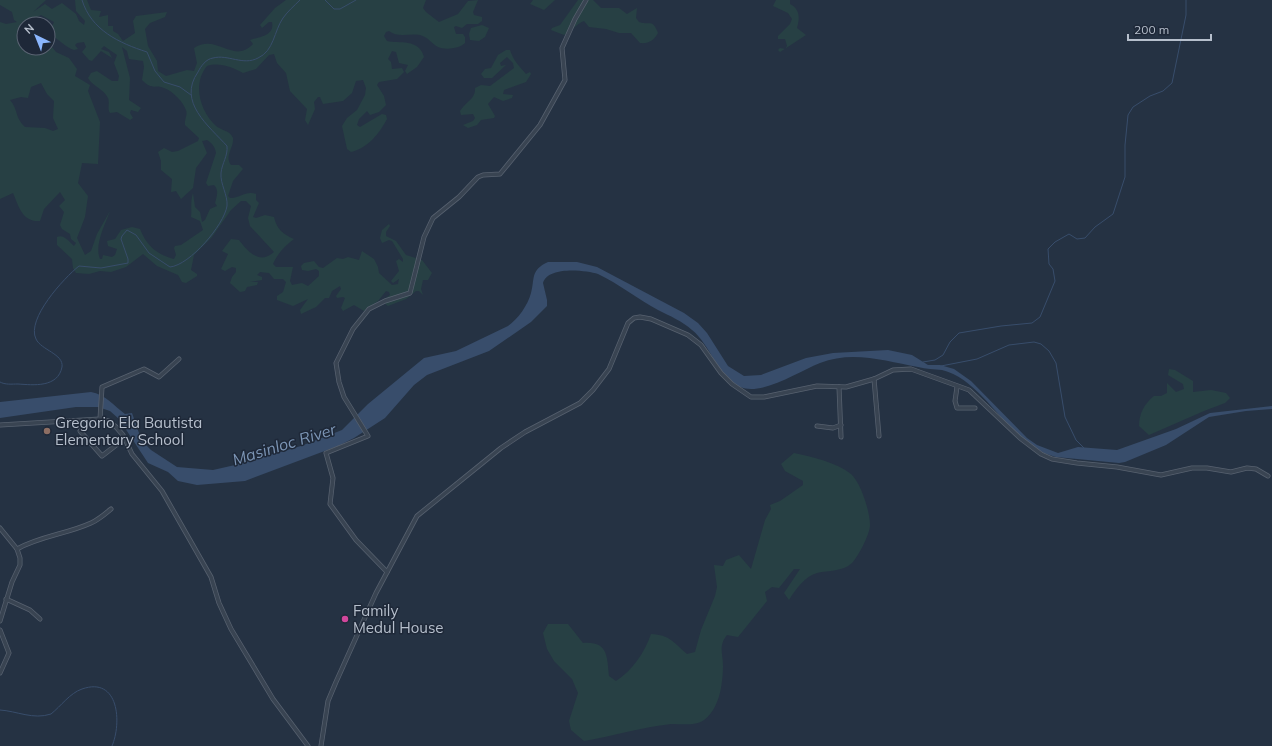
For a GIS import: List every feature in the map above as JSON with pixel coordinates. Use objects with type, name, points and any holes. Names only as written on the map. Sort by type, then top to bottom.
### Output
[{"type":"street","points":[[388,572],[356,540],[330,504],[333,478],[326,453],[359,441],[368,436],[339,382],[336,363],[342,348],[353,329],[369,309],[385,301],[410,293],[424,237],[433,218],[459,197],[478,177],[483,175],[495,176],[500,174],[540,125],[565,80],[562,48],[574,19],[586,0]]},
{"type":"street","points":[[321,746],[328,701],[332,691],[388,572],[417,516],[501,448],[525,432],[580,403],[593,390],[609,369],[628,323],[634,318],[651,319],[688,335],[701,345],[721,373],[732,384],[751,397],[764,397],[817,386],[839,387],[874,379],[894,370],[911,369],[938,378],[957,388],[974,394],[1020,438],[1041,454],[1052,459],[1117,467],[1161,475],[1192,468],[1207,468],[1231,472],[1248,468],[1256,469],[1268,476]]},
{"type":"street","points":[[100,419],[102,387],[144,369],[159,377],[180,359]]},
{"type":"street","points":[[874,379],[879,436]]},
{"type":"street","points":[[839,387],[842,438]]},
{"type":"street","points":[[957,388],[956,402],[958,408],[975,408]]},
{"type":"street","points":[[0,425],[100,419],[113,424],[124,439],[132,454],[162,491],[211,577],[225,617],[259,677],[308,746]]},
{"type":"street","points":[[817,426],[833,428],[841,425]]},
{"type":"street","points":[[80,431],[102,456],[124,439]]},
{"type":"street","points":[[17,549],[31,541],[92,523],[111,509]]},
{"type":"street","points":[[0,528],[17,549],[20,558],[20,565],[6,599],[0,621]]},
{"type":"street","points":[[6,599],[30,610],[40,619]]},
{"type":"street","points":[[0,630],[9,654],[0,673]]},
{"type":"green space","points":[[0,0],[46,0],[33,12],[45,4],[52,9],[62,3],[76,14],[79,21],[84,25],[85,21],[76,11],[75,0],[87,0],[91,10],[101,11],[99,17],[108,15],[108,26],[113,26],[113,31],[118,34],[123,41],[135,33],[133,21],[136,16],[167,12],[165,17],[150,23],[145,29],[148,46],[157,61],[158,71],[166,76],[187,70],[194,71],[197,63],[194,48],[202,44],[210,44],[232,51],[246,50],[253,44],[250,40],[262,37],[269,33],[272,27],[272,22],[269,22],[262,28],[260,25],[275,8],[286,0],[426,0],[423,8],[439,22],[458,14],[468,1],[478,0],[473,12],[474,15],[482,17],[482,21],[478,24],[467,24],[462,28],[456,26],[454,27],[456,34],[463,34],[465,37],[465,43],[459,47],[448,49],[441,48],[420,35],[400,35],[389,31],[386,32],[384,36],[387,41],[413,44],[418,47],[424,57],[417,67],[407,74],[405,71],[408,65],[399,63],[396,52],[392,51],[388,59],[391,62],[392,69],[402,68],[404,72],[397,79],[379,82],[377,85],[384,96],[386,105],[379,112],[370,115],[367,111],[359,119],[357,125],[360,127],[382,114],[386,115],[387,119],[368,144],[351,152],[347,149],[342,126],[347,118],[357,110],[365,95],[366,88],[363,80],[356,81],[352,93],[343,101],[323,104],[320,97],[318,97],[314,102],[315,109],[308,125],[305,120],[307,109],[290,91],[286,73],[277,63],[274,54],[269,55],[256,69],[243,73],[225,66],[207,66],[202,73],[200,81],[199,89],[202,105],[210,120],[216,126],[232,135],[233,142],[228,158],[229,162],[231,165],[239,165],[243,169],[233,181],[228,196],[230,198],[250,193],[256,194],[256,200],[259,203],[253,217],[256,218],[265,215],[274,217],[281,231],[294,239],[282,250],[273,264],[276,267],[293,267],[290,281],[292,285],[302,283],[308,286],[319,276],[319,271],[316,269],[308,271],[302,270],[301,266],[304,263],[314,261],[319,267],[323,268],[337,258],[343,259],[348,257],[359,260],[362,251],[374,259],[379,273],[392,285],[398,284],[399,279],[393,283],[391,281],[399,271],[396,261],[399,259],[403,262],[403,259],[392,241],[389,240],[382,243],[380,238],[382,230],[389,224],[390,226],[386,232],[386,236],[396,241],[406,255],[422,260],[432,273],[428,280],[423,280],[421,289],[423,295],[419,291],[416,291],[406,299],[388,306],[383,300],[390,295],[389,292],[386,291],[378,301],[364,311],[354,305],[343,311],[341,308],[345,298],[337,298],[336,296],[341,289],[340,286],[332,291],[329,298],[325,298],[316,307],[301,314],[300,310],[308,299],[293,306],[277,300],[277,296],[283,292],[286,282],[283,279],[274,279],[269,273],[260,272],[257,275],[262,277],[262,280],[250,282],[258,282],[257,285],[247,287],[245,291],[240,292],[230,283],[236,272],[236,268],[232,267],[225,271],[221,269],[228,254],[222,251],[231,239],[239,240],[246,249],[259,257],[269,256],[274,252],[250,226],[248,218],[251,206],[246,201],[241,201],[231,210],[212,237],[194,255],[191,270],[197,274],[197,276],[186,283],[182,282],[178,275],[157,266],[143,254],[126,267],[111,272],[100,271],[89,274],[76,273],[73,268],[72,259],[57,245],[57,237],[60,236],[74,246],[76,243],[71,239],[70,234],[62,229],[60,225],[64,212],[59,206],[65,200],[60,192],[44,209],[40,221],[29,219],[22,213],[13,193],[0,199],[0,22],[6,24],[16,22],[16,56],[56,56],[56,52],[69,58],[77,69],[75,76],[90,85],[88,91],[100,122],[98,164],[82,163],[78,183],[88,196],[85,217],[77,238],[85,255],[91,251],[97,234],[110,211],[99,241],[98,248],[100,259],[102,259],[103,255],[112,257],[115,255],[117,249],[108,246],[107,241],[115,239],[121,230],[132,227],[140,229],[149,245],[157,252],[174,259],[176,255],[174,248],[175,246],[181,245],[203,230],[200,221],[191,217],[193,193],[195,207],[200,212],[202,222],[205,220],[210,209],[217,206],[215,203],[217,189],[214,185],[208,186],[206,183],[216,153],[212,144],[207,140],[202,141],[207,153],[196,168],[193,188],[181,199],[176,191],[171,192],[172,179],[161,170],[161,161],[158,152],[164,148],[172,152],[178,151],[198,141],[199,138],[185,125],[185,107],[177,97],[167,89],[151,86],[142,80],[144,67],[143,61],[129,59],[127,51],[122,47],[130,78],[129,100],[141,108],[138,112],[131,110],[130,113],[133,118],[130,120],[117,112],[110,113],[108,98],[101,89],[92,83],[88,78],[91,73],[97,71],[112,81],[118,81],[119,76],[114,63],[117,55],[104,46],[101,49],[109,52],[112,58],[101,51],[92,61],[89,60],[82,52],[86,47],[84,42],[77,43],[75,45],[78,49],[74,50],[56,38],[56,16],[16,16],[16,21],[14,20],[12,12],[0,5]],"holes":[[[41,83],[47,94],[54,101],[53,118],[58,129],[53,131],[45,128],[25,127],[19,120],[15,107],[10,100],[21,97],[28,98],[31,87]]]},
{"type":"green space","points":[[533,0],[555,0],[544,10],[530,4]]},
{"type":"green space","points":[[578,0],[593,0],[601,8],[619,8],[627,14],[637,8],[636,18],[639,22],[653,24],[658,33],[651,41],[640,43],[631,33],[619,33],[606,29],[589,27],[584,21],[564,35],[551,30],[552,28],[560,25]]},
{"type":"green space","points":[[776,0],[790,0],[790,4],[796,8],[798,14],[799,21],[797,28],[806,35],[785,49],[787,46],[785,39],[778,39],[778,36],[790,24],[792,19],[788,13],[773,6]]},
{"type":"green space","points":[[482,25],[489,28],[485,37],[479,41],[470,40],[469,34],[471,28]]},
{"type":"green space","points":[[780,48],[785,49],[780,52],[778,50]]},
{"type":"green space","points":[[506,50],[510,50],[519,66],[526,74],[530,72],[531,74],[526,82],[504,90],[503,94],[513,95],[512,98],[503,101],[494,97],[488,104],[495,116],[494,118],[481,120],[477,125],[468,128],[463,125],[473,121],[475,118],[473,114],[461,115],[460,111],[474,95],[475,88],[481,85],[490,86],[514,68],[513,63],[507,57],[500,63],[501,66],[506,65],[492,78],[484,78],[481,74],[485,69],[491,68],[498,55]]},
{"type":"green space","points":[[1169,369],[1175,370],[1193,381],[1193,392],[1211,390],[1226,393],[1230,398],[1225,403],[1149,435],[1139,426],[1141,413],[1147,402],[1154,396],[1161,396],[1167,393],[1167,383],[1176,392],[1184,389],[1183,384],[1168,375]]},
{"type":"green space","points":[[794,453],[824,460],[845,470],[855,478],[867,506],[870,525],[866,539],[852,563],[844,568],[817,573],[808,577],[789,600],[784,593],[800,569],[794,569],[779,588],[772,587],[765,592],[767,601],[738,637],[727,635],[724,639],[722,646],[723,669],[720,692],[713,710],[708,717],[701,722],[693,724],[671,724],[649,727],[584,741],[571,730],[569,721],[578,693],[572,679],[554,661],[547,649],[543,633],[548,624],[568,624],[583,643],[597,644],[602,647],[605,651],[608,662],[609,676],[616,681],[633,666],[645,648],[651,634],[667,638],[687,654],[695,652],[701,630],[715,596],[717,587],[714,565],[723,566],[726,560],[739,555],[751,569],[765,520],[771,509],[770,505],[780,501],[803,485],[803,481],[785,471],[781,464]]},
{"type":"water","points":[[548,262],[577,262],[597,267],[684,313],[698,323],[707,333],[728,366],[744,376],[761,375],[806,358],[833,353],[888,350],[912,355],[928,365],[940,365],[954,369],[971,381],[1027,438],[1037,445],[1058,453],[1078,447],[1117,450],[1176,429],[1210,413],[1272,406],[1272,409],[1246,411],[1209,417],[1166,445],[1125,462],[1119,463],[1056,457],[1039,451],[1024,440],[972,387],[958,376],[942,370],[869,358],[844,357],[820,363],[770,385],[749,389],[740,387],[726,377],[698,336],[684,324],[598,274],[585,271],[568,271],[552,274],[546,278],[543,283],[547,306],[531,322],[489,351],[427,375],[414,385],[385,418],[354,438],[338,446],[245,481],[197,485],[178,481],[168,472],[148,463],[119,419],[110,411],[98,407],[76,407],[0,418],[0,402],[91,392],[96,393],[101,395],[125,414],[132,413],[139,433],[145,444],[151,450],[177,467],[213,470],[235,465],[301,446],[342,430],[368,404],[424,358],[456,351],[508,326],[519,316],[528,302],[534,275],[538,268]]},
{"type":"waterway","points":[[82,0],[92,20],[107,34],[117,40],[147,52],[155,71],[164,82],[180,87],[191,95]]},
{"type":"waterway","points":[[0,382],[4,384],[37,385],[56,379],[60,374],[62,363],[56,355],[39,343],[36,339],[34,331],[36,321],[41,310],[56,289],[79,266],[101,268],[128,263],[121,239],[127,230],[136,235],[149,253],[170,267],[178,265],[196,252],[213,233],[225,214],[227,206],[221,177],[222,166],[227,153],[227,146],[204,122],[198,113],[193,103],[191,93],[192,83],[202,65],[210,59],[224,57],[247,61],[263,55],[271,46],[283,18],[300,0]]},
{"type":"waterway","points":[[325,0],[334,9],[340,9],[356,0]]},
{"type":"waterway","points":[[923,362],[935,360],[943,355],[950,342],[959,333],[1001,326],[1032,323],[1040,317],[1055,281],[1053,269],[1049,264],[1048,249],[1055,242],[1069,234],[1077,239],[1085,238],[1095,227],[1113,214],[1125,177],[1125,145],[1128,115],[1133,107],[1150,96],[1163,91],[1172,83],[1186,15],[1186,0]]},
{"type":"waterway","points":[[941,366],[977,359],[1009,345],[1034,342],[1041,344],[1049,351],[1056,363],[1065,417],[1076,440],[1085,449]]},
{"type":"waterway","points":[[0,710],[31,716],[44,716],[51,714],[70,697],[82,689],[94,687],[104,689],[110,695],[115,704],[117,714],[117,726],[112,746]]},
{"type":"place","name":"Gregorio Ela Bautista Elementary School","points":[[47,431]]},
{"type":"place","name":"Family Medul House","points":[[345,619]]},
{"type":"water label","name":"Masinloc River","points":[[284,444]]}]
